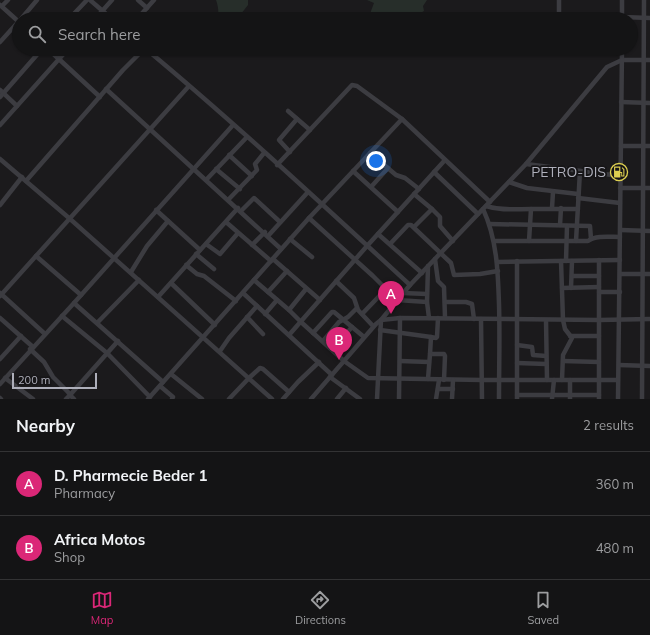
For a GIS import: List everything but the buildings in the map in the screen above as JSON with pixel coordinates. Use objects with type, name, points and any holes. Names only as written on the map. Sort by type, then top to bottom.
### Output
[{"type":"street","points":[[8,0],[1,6],[12,15]]},
{"type":"street","points":[[27,12],[37,0]]},
{"type":"street","points":[[76,12],[87,0]]},
{"type":"street","points":[[90,0],[102,10],[112,0]]},
{"type":"street","points":[[138,0],[147,8]]},
{"type":"street","points":[[143,12],[154,0]]},
{"type":"street","points":[[559,0],[559,12]]},
{"type":"street","points":[[622,0],[622,12]]},
{"type":"street","points":[[642,399],[644,0]]},
{"type":"street","points":[[638,18],[650,18]]},
{"type":"street","points":[[0,42],[12,29]]},
{"type":"street","points":[[17,106],[1,94],[36,56]]},
{"type":"street","points":[[56,56],[100,97]]},
{"type":"street","points":[[0,125],[62,56]]},
{"type":"street","points":[[0,205],[138,56]]},
{"type":"street","points":[[153,56],[247,137],[410,285]]},
{"type":"street","points":[[618,399],[622,56]]},
{"type":"street","points":[[311,399],[410,285],[526,164],[607,67],[622,60],[650,60]]},
{"type":"street","points":[[277,165],[351,85],[354,84],[402,119],[445,160],[486,205],[507,210],[552,208],[578,209]]},
{"type":"street","points":[[45,334],[1,295],[189,86]]},
{"type":"street","points":[[106,89],[282,249]]},
{"type":"street","points":[[621,102],[650,103]]},
{"type":"street","points":[[288,111],[310,130]]},
{"type":"street","points":[[290,152],[278,140],[297,119]]},
{"type":"street","points":[[62,316],[107,353],[149,398],[309,218],[402,119]]},
{"type":"street","points":[[0,384],[233,125]]},
{"type":"street","points":[[206,180],[247,137]]},
{"type":"street","points":[[621,146],[650,146]]},
{"type":"street","points":[[228,200],[257,170],[255,164],[264,153]]},
{"type":"street","points":[[370,153],[396,175],[405,178],[419,189]]},
{"type":"street","points":[[229,155],[252,176]]},
{"type":"street","points":[[0,159],[131,272],[272,399]]},
{"type":"street","points":[[289,335],[445,160]]},
{"type":"street","points":[[526,164],[620,176]]},
{"type":"street","points":[[371,187],[388,168]]},
{"type":"street","points":[[216,169],[240,189]]},
{"type":"street","points":[[353,171],[398,212]]},
{"type":"street","points":[[576,241],[580,171]]},
{"type":"street","points":[[434,172],[478,214]]},
{"type":"street","points":[[508,182],[527,188],[620,203]]},
{"type":"street","points":[[620,188],[650,188]]},
{"type":"street","points":[[252,246],[280,222],[308,192]]},
{"type":"street","points":[[552,208],[553,192]]},
{"type":"street","points":[[414,194],[440,216],[440,226],[453,241]]},
{"type":"street","points":[[158,297],[226,222],[254,198],[280,222]]},
{"type":"street","points":[[486,205],[494,241],[498,271],[499,399]]},
{"type":"street","points":[[560,225],[561,208]]},
{"type":"street","points":[[414,227],[432,209]]},
{"type":"street","points":[[529,241],[532,209]]},
{"type":"street","points":[[156,210],[200,250]]},
{"type":"street","points":[[309,218],[397,300],[427,302]]},
{"type":"street","points":[[131,272],[147,246],[168,221]]},
{"type":"street","points":[[226,222],[252,246],[287,271],[320,300]]},
{"type":"street","points":[[490,224],[590,226],[591,239]]},
{"type":"street","points":[[390,244],[408,225],[414,227],[451,262],[453,274],[480,274],[498,271]]},
{"type":"street","points":[[562,380],[563,361],[571,341],[563,320],[563,261],[567,226]]},
{"type":"street","points":[[621,230],[650,231]]},
{"type":"street","points":[[206,244],[220,254],[238,233]]},
{"type":"street","points":[[378,234],[422,273]]},
{"type":"street","points":[[494,241],[588,241],[591,239],[620,237]]},
{"type":"street","points":[[290,239],[312,257]]},
{"type":"street","points":[[196,254],[214,269]]},
{"type":"street","points":[[36,256],[81,295]]},
{"type":"street","points":[[435,259],[438,281],[444,287],[445,318]]},
{"type":"street","points":[[571,288],[572,260]]},
{"type":"street","points":[[517,261],[517,397],[599,397],[599,260]]},
{"type":"street","points":[[497,262],[620,260]]},
{"type":"street","points":[[186,265],[198,275],[204,276],[236,301]]},
{"type":"street","points":[[428,266],[427,302],[429,318]]},
{"type":"street","points":[[268,292],[287,271]]},
{"type":"street","points":[[620,274],[650,274]]},
{"type":"street","points":[[572,276],[599,276]]},
{"type":"street","points":[[98,323],[139,280]]},
{"type":"street","points":[[254,280],[344,361],[365,376],[371,378],[441,380],[618,380]]},
{"type":"street","points":[[336,281],[354,298],[357,308],[373,326]]},
{"type":"street","points":[[171,283],[215,325]]},
{"type":"street","points":[[562,288],[620,292]]},
{"type":"street","points":[[289,310],[306,289]]},
{"type":"street","points":[[362,314],[386,289]]},
{"type":"street","points":[[243,293],[319,362],[331,376],[360,399]]},
{"type":"street","points":[[403,293],[428,294]]},
{"type":"street","points":[[265,314],[276,300]]},
{"type":"street","points":[[445,302],[466,302],[472,304],[474,319]]},
{"type":"street","points":[[74,303],[118,341],[173,396],[172,399]]},
{"type":"street","points":[[220,351],[229,338],[257,306]]},
{"type":"street","points":[[323,341],[343,319],[348,317],[357,308]]},
{"type":"street","points":[[313,332],[332,312],[343,319],[364,337]]},
{"type":"street","points":[[247,317],[263,334]]},
{"type":"street","points":[[0,318],[21,336],[32,348],[68,397],[74,399]]},
{"type":"street","points":[[381,320],[400,318],[546,320],[650,319]]},
{"type":"street","points":[[399,399],[400,318]]},
{"type":"street","points":[[380,330],[431,338],[437,337],[438,318]]},
{"type":"street","points":[[481,319],[482,399]]},
{"type":"street","points":[[377,399],[381,320]]},
{"type":"street","points":[[546,320],[547,380]]},
{"type":"street","points":[[332,350],[352,327]]},
{"type":"street","points":[[0,359],[21,336]]},
{"type":"street","points":[[570,336],[599,336]]},
{"type":"street","points":[[428,379],[431,338]]},
{"type":"street","points":[[68,397],[118,341]]},
{"type":"street","points":[[517,345],[532,346],[533,355],[546,356]]},
{"type":"street","points":[[430,354],[444,354],[445,356],[436,399]]},
{"type":"street","points":[[400,361],[429,362]]},
{"type":"street","points":[[563,361],[599,362]]},
{"type":"street","points":[[283,399],[319,362]]},
{"type":"street","points":[[517,363],[546,364]]},
{"type":"street","points":[[619,365],[650,366]]},
{"type":"street","points":[[237,399],[231,397],[258,369],[263,368],[290,392]]},
{"type":"street","points":[[171,374],[202,399]]},
{"type":"street","points":[[5,378],[33,399]]},
{"type":"street","points":[[452,399],[453,380]]},
{"type":"street","points":[[552,397],[554,380]]},
{"type":"street","points":[[570,380],[570,397]]},
{"type":"street","points":[[337,399],[346,388]]},
{"type":"street","points":[[438,389],[453,390]]},
{"type":"shaded area","points":[[216,0],[248,0],[248,5],[242,12],[218,12]]},
{"type":"shaded area","points":[[367,0],[427,0],[423,6],[424,11],[422,12],[371,12],[374,3]]},
{"type":"place","name":"PETRO-DIS","points":[[619,172]]},
{"type":"place","name":"D. Pharmecie Beder 1","points":[[391,314]]},
{"type":"place","name":"Africa Motos","points":[[339,360]]}]
